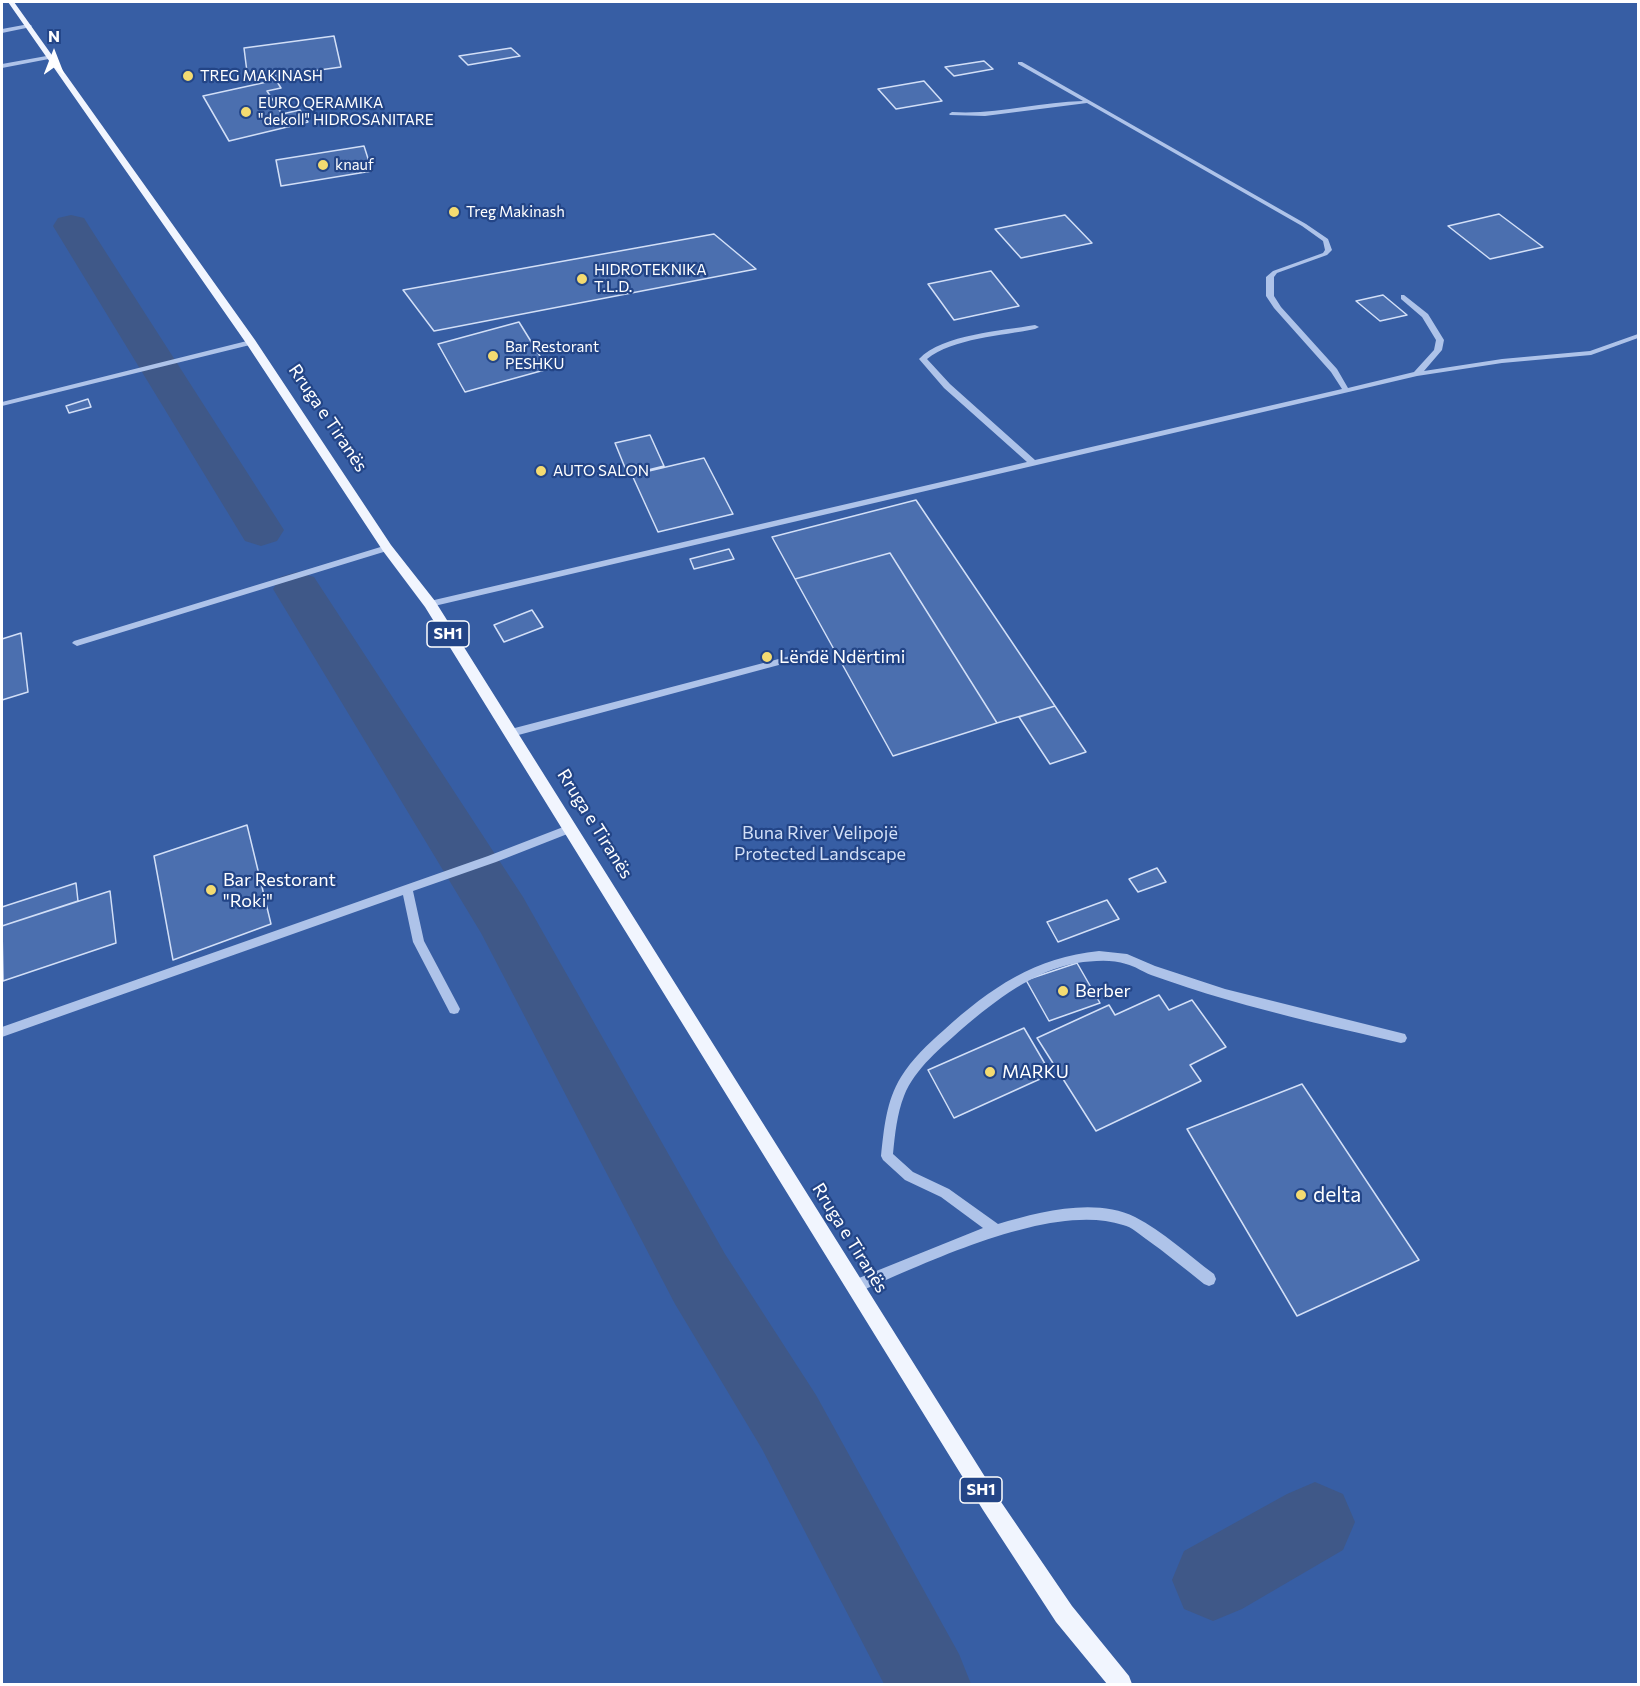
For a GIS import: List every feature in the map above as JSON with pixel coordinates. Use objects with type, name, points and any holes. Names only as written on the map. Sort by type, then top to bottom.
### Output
[{"type":"main road","name":"Rruga e Tiranës","points":[[11,2],[52,57],[250,342],[387,548],[430,604],[996,1512],[1064,1614],[1120,1684]]},
{"type":"lane","points":[[2,31],[29,26]]},
{"type":"lane","points":[[2,66],[52,57]]},
{"type":"lane","points":[[1020,63],[1088,104],[1304,225],[1326,240],[1329,250],[1325,254],[1275,272],[1270,277],[1270,296],[1287,320],[1334,371],[1346,390]]},
{"type":"lane","points":[[952,114],[977,116],[1059,103],[1088,104]]},
{"type":"lane","points":[[1404,297],[1425,316],[1440,340],[1438,350],[1416,374]]},
{"type":"lane","points":[[1033,463],[946,386],[922,359],[927,353],[952,343],[1035,327]]},
{"type":"lane","points":[[430,604],[1416,374],[1502,361],[1591,353],[1638,336]]},
{"type":"lane","points":[[2,404],[250,342]]},
{"type":"lane","points":[[77,643],[387,548]]},
{"type":"lane","points":[[511,734],[813,653]]},
{"type":"lane","points":[[2,1032],[492,859],[571,828]]},
{"type":"lane","points":[[407,888],[419,942],[454,1010]]},
{"type":"lane","points":[[997,1231],[945,1192],[909,1176],[887,1156],[890,1115],[896,1096],[908,1073],[924,1056],[985,1002],[1035,969],[1086,957],[1124,958],[1225,994],[1401,1038]]},
{"type":"lane","points":[[854,1287],[997,1231],[1063,1214],[1099,1214],[1125,1219],[1209,1279]]},
{"type":"green space","name":"Buna River Velipojë Protected Landscape","points":[[2,2],[1638,2],[1638,1684],[2,1684]]},
{"type":"building","points":[[334,36],[341,67],[248,80],[244,48]]},
{"type":"building","points":[[511,48],[520,56],[468,65],[459,56]]},
{"type":"building","points":[[984,61],[993,69],[954,76],[945,67]]},
{"type":"building","name":"EURO QERAMIKA \"dekoll\" HIDROSANITARE","points":[[276,80],[281,88],[267,91],[282,114],[300,110],[308,122],[229,141],[203,96]]},
{"type":"building","points":[[924,81],[942,101],[896,109],[878,89]]},
{"type":"building","name":"knauf","points":[[364,146],[372,171],[281,186],[276,160]]},
{"type":"building","points":[[1499,214],[1543,247],[1490,259],[1448,226]]},
{"type":"building","points":[[1065,215],[1092,243],[1021,258],[995,229]]},
{"type":"building","name":"HIDROTEKNIKA T.L.D.","points":[[714,234],[756,269],[434,331],[403,290]]},
{"type":"building","points":[[991,271],[1019,306],[954,320],[928,284]]},
{"type":"building","points":[[1383,295],[1407,315],[1380,321],[1356,301]]},
{"type":"building","name":"Bar Restorant PESHKU","points":[[519,322],[548,369],[465,392],[438,344]]},
{"type":"building","points":[[88,399],[91,407],[69,413],[66,406]]},
{"type":"building","points":[[650,435],[664,466],[628,475],[615,443]]},
{"type":"building","points":[[704,458],[733,514],[658,532],[632,475]]},
{"type":"building","points":[[916,500],[1055,706],[997,723],[890,553],[795,579],[772,537]]},
{"type":"building","points":[[729,549],[734,559],[694,569],[690,559]]},
{"type":"building","points":[[890,553],[997,723],[893,756],[795,579]]},
{"type":"building","points":[[532,610],[543,627],[504,642],[494,625]]},
{"type":"building","points":[[21,633],[28,692],[2,700],[2,639]]},
{"type":"building","points":[[1055,706],[1086,752],[1050,764],[1019,717]]},
{"type":"building","name":"Bar Restorant \"Roki\"","points":[[247,825],[271,924],[173,960],[154,856]]},
{"type":"building","points":[[1157,868],[1166,882],[1138,892],[1129,879]]},
{"type":"building","points":[[76,883],[78,901],[2,926],[2,907]]},
{"type":"building","points":[[110,891],[116,943],[3,981],[2,926]]},
{"type":"building","points":[[1107,900],[1119,919],[1058,942],[1047,922]]},
{"type":"building","name":"Berber","points":[[1077,963],[1100,1003],[1049,1021],[1026,980]]},
{"type":"building","points":[[1159,995],[1169,1010],[1192,1000],[1226,1047],[1190,1065],[1201,1081],[1096,1131],[1037,1038],[1109,1005],[1115,1015]]},
{"type":"building","name":"MARKU","points":[[1024,1028],[1051,1074],[954,1118],[928,1070]]},
{"type":"building","name":"delta","points":[[1302,1084],[1419,1260],[1297,1316],[1187,1129]]},
{"type":"waterway","points":[[71,226],[261,530]]},
{"type":"waterway","points":[[297,589],[502,915],[700,1279],[789,1422],[929,1684]]},
{"type":"waterway","points":[[1213,1580],[1315,1522]]},
{"type":"place","name":"TREG MAKINASH","points":[[188,76]]},
{"type":"place","name":"EURO QERAMIKA \"dekoll\" HIDROSANITARE","points":[[246,112]]},
{"type":"place","name":"knauf","points":[[323,165]]},
{"type":"place","name":"Treg Makinash","points":[[454,212]]},
{"type":"place","name":"HIDROTEKNIKA T.L.D.","points":[[582,279]]},
{"type":"place","name":"Bar Restorant PESHKU","points":[[493,356]]},
{"type":"place","name":"AUTO SALON","points":[[541,471]]},
{"type":"place","name":"Lëndë Ndërtimi","points":[[767,657]]},
{"type":"place","name":"Bar Restorant \"Roki\"","points":[[211,890]]},
{"type":"place","name":"Berber","points":[[1063,991]]},
{"type":"place","name":"MARKU","points":[[990,1072]]},
{"type":"place","name":"delta","points":[[1301,1195]]}]
